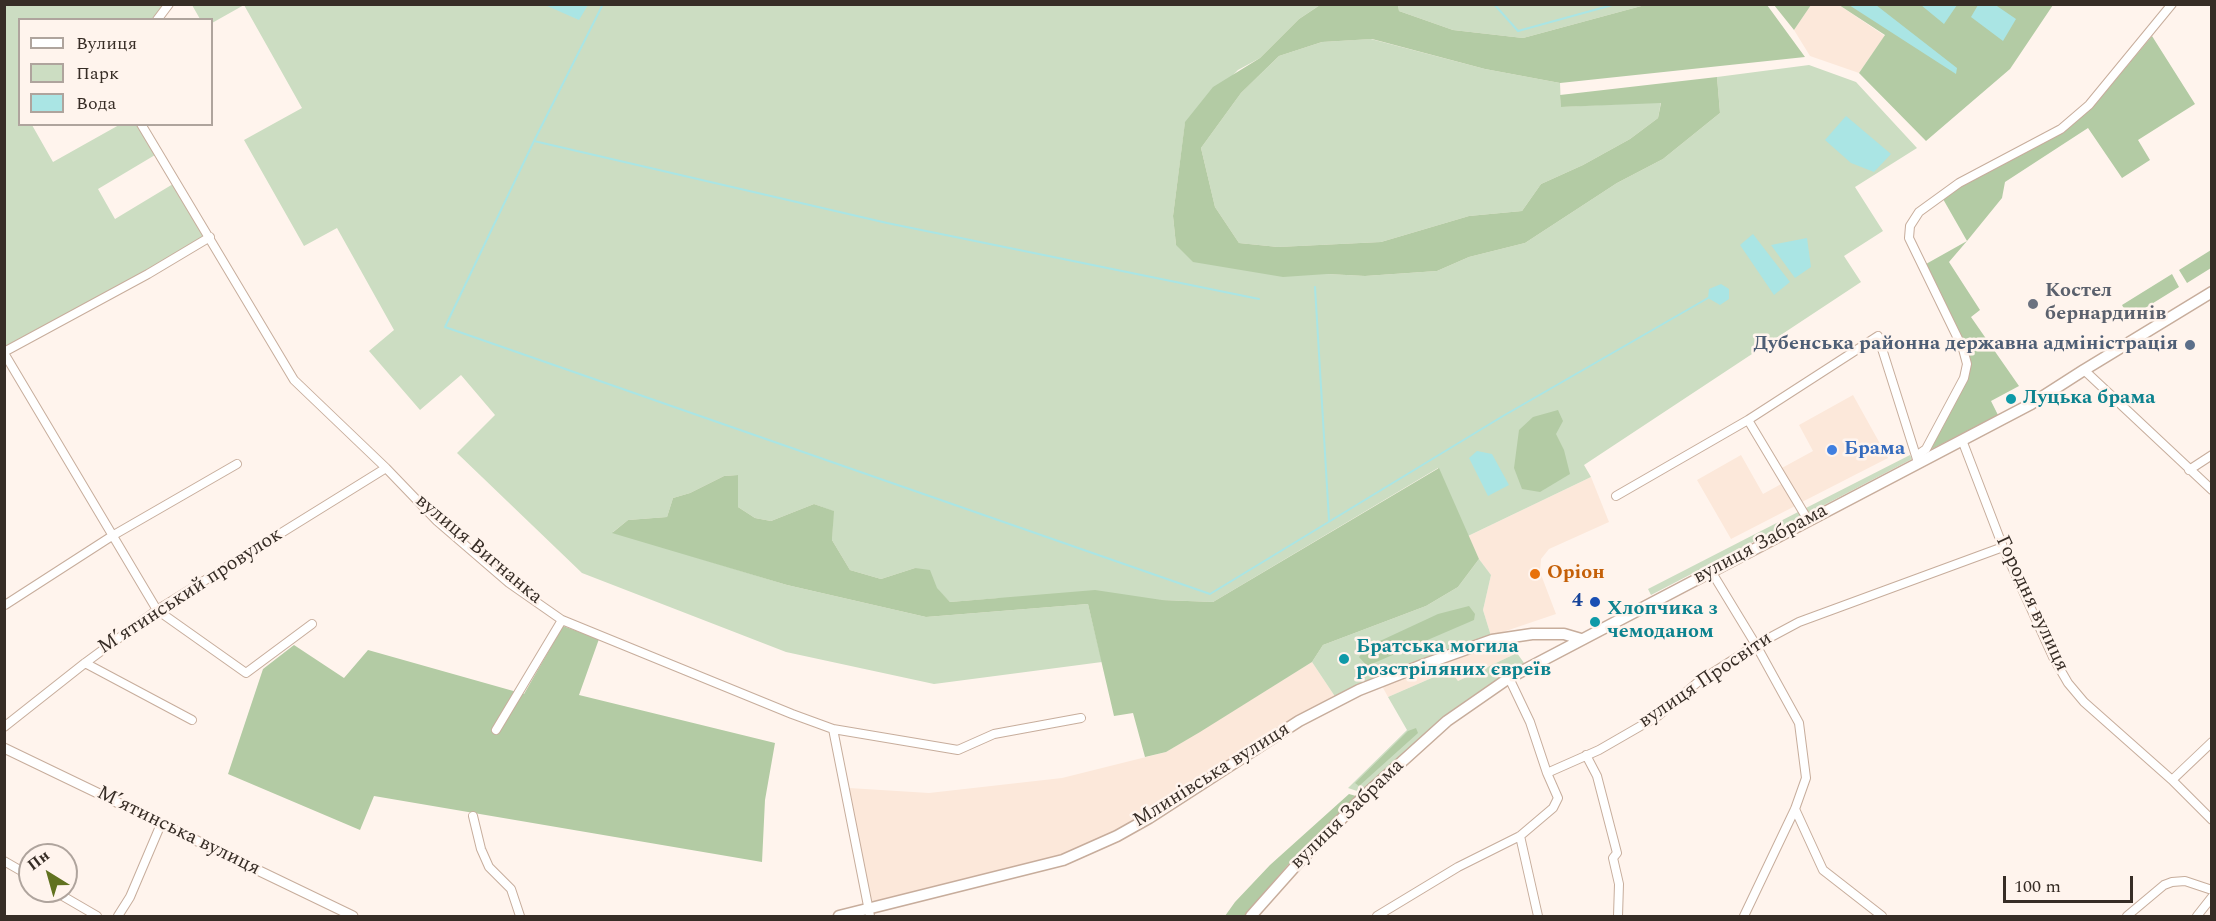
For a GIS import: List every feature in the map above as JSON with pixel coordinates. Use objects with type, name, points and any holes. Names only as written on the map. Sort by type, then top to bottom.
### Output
[{"type":"main road","name":"вулиця Забрама","points":[[1251,916],[1299,862],[1364,796],[1448,721],[1509,678],[1917,460],[1962,440],[2031,404],[2211,292]]},
{"type":"main road","name":"Млинівська вулиця","points":[[839,916],[870,912],[1063,860],[1149,819],[1299,721],[1359,690],[1425,664],[1492,640],[1532,633],[1564,634],[1581,639]]},
{"type":"street","points":[[159,18],[170,4]]},
{"type":"street","points":[[1917,460],[1932,439],[1964,378],[1967,364],[1963,349],[1909,238],[1910,226],[1919,212],[1959,183],[2061,129],[2089,105],[2172,4]]},
{"type":"street","name":"вулиця Вигнанка","points":[[142,126],[294,380],[438,521],[509,583],[562,620],[833,729],[958,750],[994,734],[1081,718]]},
{"type":"street","points":[[210,237],[148,274],[4,352],[157,610],[246,673],[312,624]]},
{"type":"street","points":[[1616,496],[1748,420],[1878,336],[1917,460]]},
{"type":"street","points":[[2084,369],[2211,490]]},
{"type":"street","points":[[1748,420],[1808,520]]},
{"type":"street","name":"Городня вулиця","points":[[1962,440],[2003,547],[2053,657],[2068,683],[2084,702],[2172,780],[2211,820]]},
{"type":"street","points":[[2189,470],[2211,455]]},
{"type":"street","points":[[5,605],[112,536],[237,464]]},
{"type":"street","name":"Мʼятинський провулок","points":[[4,728],[85,663],[157,610],[386,468]]},
{"type":"street","name":"вулиця Просвіти","points":[[1547,773],[1586,755],[1658,716],[1698,682],[1756,645],[1799,622],[2003,547]]},
{"type":"street","points":[[1711,571],[1756,645],[1799,723],[1806,778],[1796,809],[1744,916]]},
{"type":"street","points":[[496,730],[562,620]]},
{"type":"street","points":[[85,663],[192,720]]},
{"type":"street","points":[[1377,916],[1458,867],[1520,836],[1554,808],[1558,798],[1530,722],[1509,678]]},
{"type":"street","points":[[833,729],[870,912]]},
{"type":"street","points":[[2172,780],[2211,742]]},
{"type":"street","name":"Мʼятинська вулиця","points":[[4,748],[353,916]]},
{"type":"street","points":[[1586,755],[1598,776],[1617,853],[1613,858],[1619,884],[1618,916]]},
{"type":"street","points":[[1796,809],[1824,870],[1882,916]]},
{"type":"street","points":[[473,816],[481,849],[489,867],[511,889],[520,916]]},
{"type":"street","points":[[118,916],[130,897],[161,824]]},
{"type":"street","points":[[1520,836],[1538,916]]},
{"type":"street","points":[[4,861],[18,869]]},
{"type":"street","points":[[2127,916],[2154,893],[2172,882],[2185,881],[2211,891]]},
{"type":"street","points":[[2197,916],[2211,897]]},
{"type":"street","points":[[75,903],[97,916]]},
{"type":"shaded area","points":[[1811,5],[1839,5],[1885,36],[1859,73],[1810,56],[1794,30]]},
{"type":"shaded area","points":[[1853,395],[1888,458],[1800,503],[1780,469],[1813,451],[1799,425]]},
{"type":"shaded area","points":[[1741,455],[1763,494],[1783,483],[1797,505],[1731,539],[1697,480]]},
{"type":"shaded area","points":[[1591,477],[1609,522],[1549,549],[1541,559],[1540,572],[1556,614],[1491,636],[1483,610],[1491,575],[1479,559],[1468,536]]},
{"type":"shaded area","points":[[1510,641],[1517,653],[1458,681],[1450,670],[1388,697],[1382,686],[1493,644]]},
{"type":"shaded area","points":[[1312,662],[1336,698],[1116,832],[1061,856],[872,903],[849,788],[929,793],[1062,778],[1166,752]]},
{"type":"green space","points":[[6,4],[165,5],[153,18],[18,18],[18,126],[33,126],[53,162],[117,126],[138,126],[155,155],[98,189],[115,219],[173,184],[205,236],[147,271],[5,348]]},
{"type":"green space","points":[[545,4],[578,19],[588,4],[1320,5],[1299,19],[1260,58],[1238,70],[1185,123],[1173,216],[1176,245],[1327,274],[1365,276],[1437,271],[1469,257],[1525,243],[1617,183],[1663,159],[1720,113],[1717,77],[1809,65],[1856,82],[1917,148],[1855,187],[1883,231],[1844,256],[1861,282],[1584,465],[1591,477],[1468,536],[1438,468],[1213,602],[1000,598],[950,602],[915,568],[881,579],[850,570],[832,540],[833,511],[814,504],[771,521],[755,518],[738,507],[738,475],[724,476],[690,493],[673,498],[667,517],[628,520],[613,532],[787,585],[926,617],[1088,604],[1102,662],[934,684],[786,652],[582,573],[457,453],[495,415],[461,375],[420,410],[369,351],[394,330],[337,228],[304,246],[244,140],[302,108],[244,5],[213,22],[213,18],[199,18],[192,5]]},
{"type":"green space","points":[[1320,5],[1398,5],[1399,11],[1453,30],[1523,38],[1645,5],[1767,5],[1805,57],[1560,83],[1485,69],[1372,39],[1322,42],[1279,56],[1241,93],[1201,148],[1215,207],[1239,243],[1278,247],[1381,242],[1469,216],[1522,211],[1541,184],[1583,165],[1630,139],[1658,118],[1661,103],[1561,107],[1560,95],[1717,77],[1720,113],[1663,159],[1617,183],[1525,243],[1469,257],[1437,271],[1365,276],[1327,274],[1283,277],[1193,262],[1176,245],[1173,216],[1185,122],[1213,87],[1260,58],[1299,19]]},
{"type":"green space","points":[[1398,5],[1645,5],[1523,38],[1453,30],[1399,11]]},
{"type":"green space","points":[[1774,5],[1811,5],[1794,30]]},
{"type":"green space","points":[[1839,5],[2053,5],[2010,69],[1926,141],[1859,73],[1885,35]]},
{"type":"green space","points":[[2152,36],[2195,104],[2138,140],[2150,160],[2122,178],[2088,128],[2005,182],[2002,198],[1967,241],[1943,199],[1961,186],[2063,132],[2092,108]]},
{"type":"green space","points":[[1371,39],[1485,69],[1560,83],[1561,107],[1661,102],[1658,118],[1630,139],[1583,165],[1541,184],[1522,211],[1469,216],[1381,242],[1278,247],[1239,243],[1215,207],[1201,148],[1241,93],[1279,56],[1322,42]]},
{"type":"green space","points":[[1967,241],[1949,262],[1980,310],[1971,317],[2019,386],[1991,401],[1998,415],[1930,450],[1968,379],[1971,364],[1967,347],[1926,264]]},
{"type":"green space","points":[[2211,250],[2211,268],[2187,283],[2179,270]]},
{"type":"green space","points":[[2172,274],[2179,287],[2129,318],[2122,305]]},
{"type":"green space","points":[[1558,410],[1563,421],[1556,434],[1564,450],[1570,474],[1540,492],[1522,489],[1514,468],[1519,430],[1533,417]]},
{"type":"green space","points":[[1910,455],[1912,459],[1807,514],[1804,509]]},
{"type":"green space","points":[[1439,468],[1479,559],[1458,587],[1426,606],[1323,645],[1312,662],[1166,752],[1145,757],[1133,713],[1114,716],[1088,604],[926,617],[787,585],[612,533],[628,520],[667,517],[673,498],[690,493],[724,476],[738,475],[738,507],[755,518],[771,521],[814,504],[834,511],[832,540],[850,570],[881,579],[915,568],[930,570],[937,588],[950,602],[1095,590],[1162,600],[1213,602]]},
{"type":"green space","points":[[1800,511],[1803,516],[1651,595],[1648,589]]},
{"type":"green space","points":[[1479,559],[1491,575],[1483,610],[1491,636],[1336,698],[1312,662],[1323,645],[1426,606],[1458,587]]},
{"type":"green space","points":[[1469,606],[1475,614],[1474,620],[1367,666],[1359,657],[1367,647],[1438,614]]},
{"type":"green space","points":[[563,626],[599,639],[579,695],[775,743],[765,800],[762,862],[374,796],[360,830],[228,774],[263,669],[294,645],[344,678],[368,650],[524,694]]},
{"type":"green space","points":[[1517,653],[1524,663],[1444,717],[1360,792],[1348,788],[1407,730],[1388,697],[1450,670],[1458,681]]},
{"type":"green space","points":[[1416,728],[1418,733],[1359,786],[1355,783],[1408,731]]},
{"type":"green space","points":[[1349,794],[1356,796],[1294,858],[1244,916],[1225,916],[1270,865]]},
{"type":"water","points":[[1994,4],[2016,19],[2003,41],[1971,17],[1978,5]]},
{"type":"water","points":[[545,5],[588,5],[579,20]]},
{"type":"water","points":[[1849,5],[1876,5],[1957,68],[1956,74]]},
{"type":"water","points":[[1921,5],[1957,5],[1944,24]]},
{"type":"water","points":[[1846,116],[1891,154],[1874,172],[1851,163],[1825,140]]},
{"type":"water","points":[[1753,234],[1790,282],[1774,295],[1740,245]]},
{"type":"water","points":[[1807,238],[1811,267],[1795,278],[1771,245]]},
{"type":"water","points":[[1721,284],[1729,289],[1729,299],[1720,305],[1708,298],[1709,289]]},
{"type":"water","points":[[1477,451],[1492,454],[1509,485],[1488,496],[1469,458]]},
{"type":"waterway","points":[[603,4],[445,327],[1210,594],[1503,416],[1708,298]]},
{"type":"waterway","points":[[1494,4],[1518,31],[1616,4]]},
{"type":"waterway","points":[[534,141],[887,223],[1259,299]]},
{"type":"waterway","points":[[1315,287],[1329,520]]},
{"type":"place","name":"Костел бернардинів","points":[[2033,304]]},
{"type":"place","name":"Дубенська районна державна адміністрація","points":[[2190,345]]},
{"type":"place","name":"Луцька брама","points":[[2011,399]]},
{"type":"place","name":"Брама","points":[[1832,450]]},
{"type":"place","name":"Оріон","points":[[1535,574]]},
{"type":"place","name":"4","points":[[1595,602]]},
{"type":"place","name":"Хлопчика з чемоданом","points":[[1595,622]]},
{"type":"place","name":"Братська могила розстріляних євреїв","points":[[1344,659]]}]
